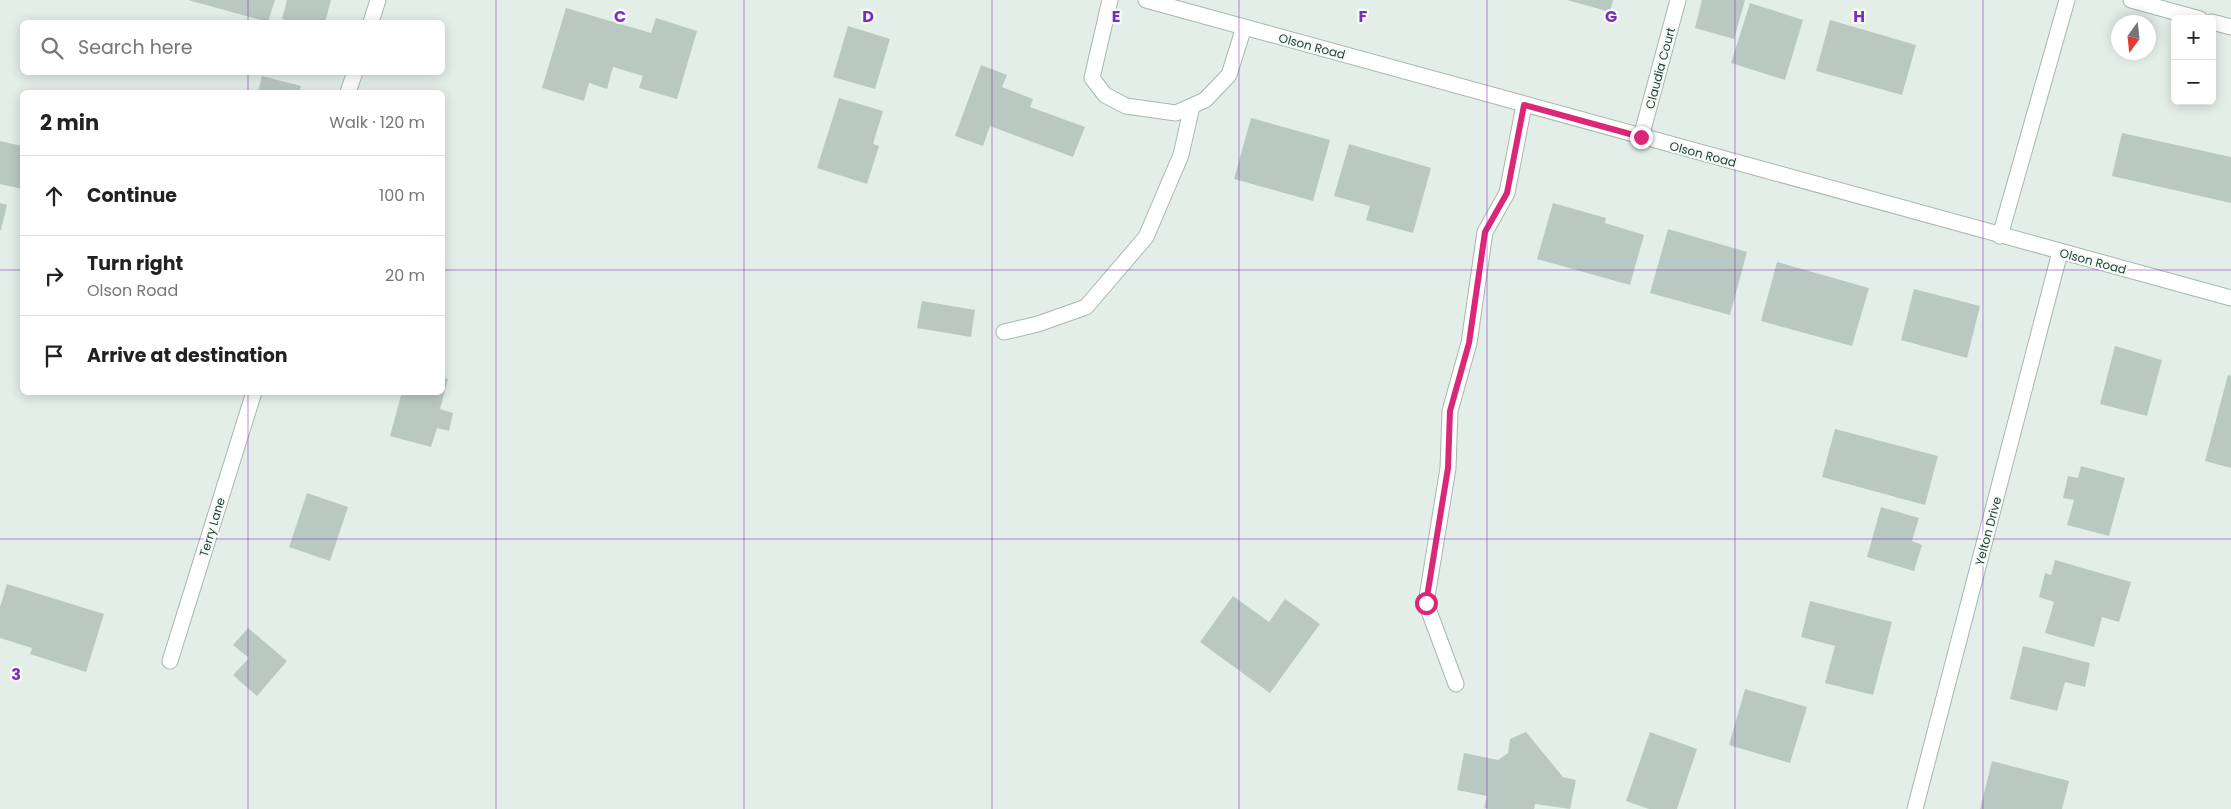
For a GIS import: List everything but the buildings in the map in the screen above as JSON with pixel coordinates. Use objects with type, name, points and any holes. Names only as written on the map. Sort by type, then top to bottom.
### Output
[{"type":"street","points":[[371,20],[378,0]]},
{"type":"street","points":[[1110,0],[1092,78],[1105,95],[1126,106],[1176,113],[1205,100],[1229,75],[1244,27]]},
{"type":"street","name":"Olson Road","points":[[1146,0],[2231,298]]},
{"type":"street","name":"Claudia Court","points":[[1641,137],[1678,0]]},
{"type":"street","points":[[2000,236],[2067,0]]},
{"type":"street","points":[[2131,0],[2185,15]]},
{"type":"street","points":[[2216,23],[2231,27]]},
{"type":"street","points":[[349,90],[354,75]]},
{"type":"street","points":[[1456,684],[1426,603],[1448,468],[1450,411],[1469,343],[1485,232],[1507,193],[1524,105]]},
{"type":"street","points":[[1004,332],[1038,324],[1086,308],[1146,238],[1181,155],[1192,106]]},
{"type":"street","name":"Yelton Drive","points":[[1915,809],[2060,252]]},
{"type":"street","name":"Terry Lane","points":[[170,661],[253,395]]},
{"type":"route","points":[[1426,603],[1448,468],[1450,411],[1469,343],[1485,232],[1507,193],[1524,105],[1641,137]]}]
